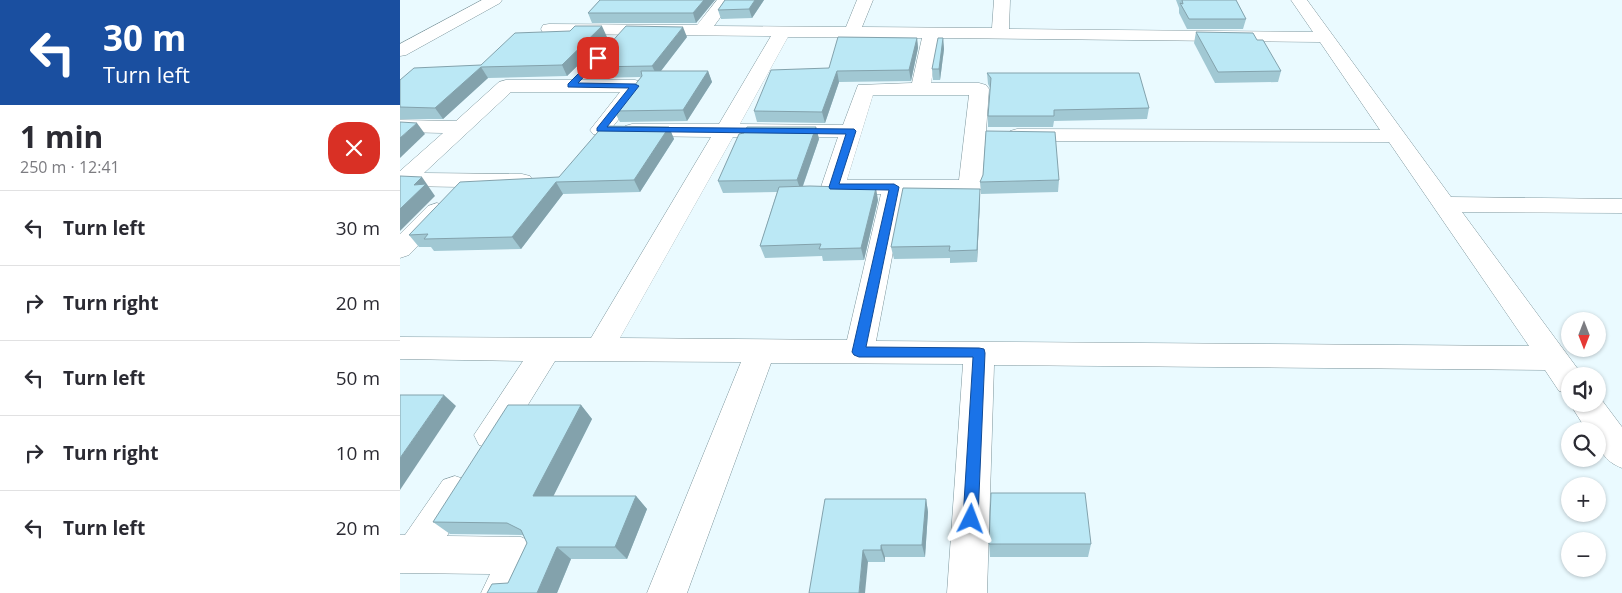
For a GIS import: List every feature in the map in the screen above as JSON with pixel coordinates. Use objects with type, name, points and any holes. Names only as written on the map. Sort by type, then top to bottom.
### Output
[{"type":"street","points":[[400,51],[494,0]]},
{"type":"street","points":[[702,30],[725,0]]},
{"type":"street","points":[[852,32],[865,0]]},
{"type":"street","points":[[1000,34],[1002,0]]},
{"type":"street","points":[[1299,0],[1561,370]]},
{"type":"street","points":[[549,29],[1325,37]]},
{"type":"street","points":[[612,44],[625,30]]},
{"type":"street","points":[[599,350],[783,31]]},
{"type":"street","points":[[920,89],[932,33]]},
{"type":"street","points":[[540,181],[404,180],[506,86],[578,79],[635,86],[595,137],[726,130],[851,131]]},
{"type":"street","points":[[865,89],[979,89],[970,188],[834,187],[851,131],[865,89]]},
{"type":"street","points":[[400,126],[461,127]]},
{"type":"street","points":[[975,135],[1396,136]]},
{"type":"street","points":[[400,249],[466,181]]},
{"type":"street","points":[[859,352],[894,187]]},
{"type":"street","points":[[1443,204],[1622,206]]},
{"type":"street","points":[[400,348],[1552,358]]},
{"type":"street","points":[[407,554],[547,349]]},
{"type":"street","points":[[667,593],[760,351]]},
{"type":"street","points":[[967,593],[979,353]]},
{"type":"street","points":[[1592,412],[1622,452]]},
{"type":"street","points":[[407,554],[521,556],[501,593]]},
{"type":"building","points":[[600,0],[704,0],[693,13],[588,13]]},
{"type":"building","points":[[725,0],[755,0],[749,9],[718,10]]},
{"type":"building","points":[[1182,0],[1236,0],[1246,19],[1189,19],[1180,3],[1183,4]]},
{"type":"building","points":[[575,26],[602,26],[562,65],[481,67],[435,108],[400,107],[400,80],[414,68],[481,65],[515,33],[570,31]]},
{"type":"building","points":[[626,26],[683,27],[652,66],[589,67]]},
{"type":"building","points":[[1196,32],[1253,33],[1257,40],[1263,40],[1281,71],[1218,72]]},
{"type":"building","points":[[838,37],[917,38],[909,70],[837,71],[822,112],[754,111],[771,70],[829,68]]},
{"type":"building","points":[[938,38],[943,38],[939,69],[932,69]]},
{"type":"building","points":[[641,71],[708,71],[683,110],[614,111],[642,76]]},
{"type":"building","points":[[987,73],[1139,73],[1149,108],[1054,110],[1054,116],[988,116],[991,78]]},
{"type":"building","points":[[400,122],[417,123],[400,138]]},
{"type":"building","points":[[603,126],[669,127],[634,180],[556,182],[512,237],[424,239],[428,234],[409,235],[460,182],[559,177]]},
{"type":"building","points":[[747,127],[816,127],[797,180],[718,181],[739,134],[744,133]]},
{"type":"building","points":[[986,131],[1055,132],[1059,180],[980,182],[983,175]]},
{"type":"building","points":[[400,176],[422,177],[414,185],[426,184],[400,209]]},
{"type":"building","points":[[779,187],[876,188],[861,248],[819,249],[821,244],[760,246]]},
{"type":"building","points":[[903,188],[980,189],[977,250],[949,251],[950,246],[891,247]]},
{"type":"building","points":[[400,395],[444,395],[400,458]]},
{"type":"building","points":[[508,405],[581,405],[533,496],[636,496],[615,547],[557,547],[537,593],[487,593],[492,584],[508,583],[527,543],[521,530],[507,523],[433,522]]},
{"type":"building","points":[[991,493],[1085,493],[1091,544],[989,544]]},
{"type":"building","points":[[825,499],[926,499],[922,545],[881,545],[881,550],[863,550],[859,593],[809,593]]},
{"type":"route","points":[[598,58],[571,86],[635,86],[600,130],[851,131],[834,187],[894,187],[859,352],[979,353],[971,519]]}]
